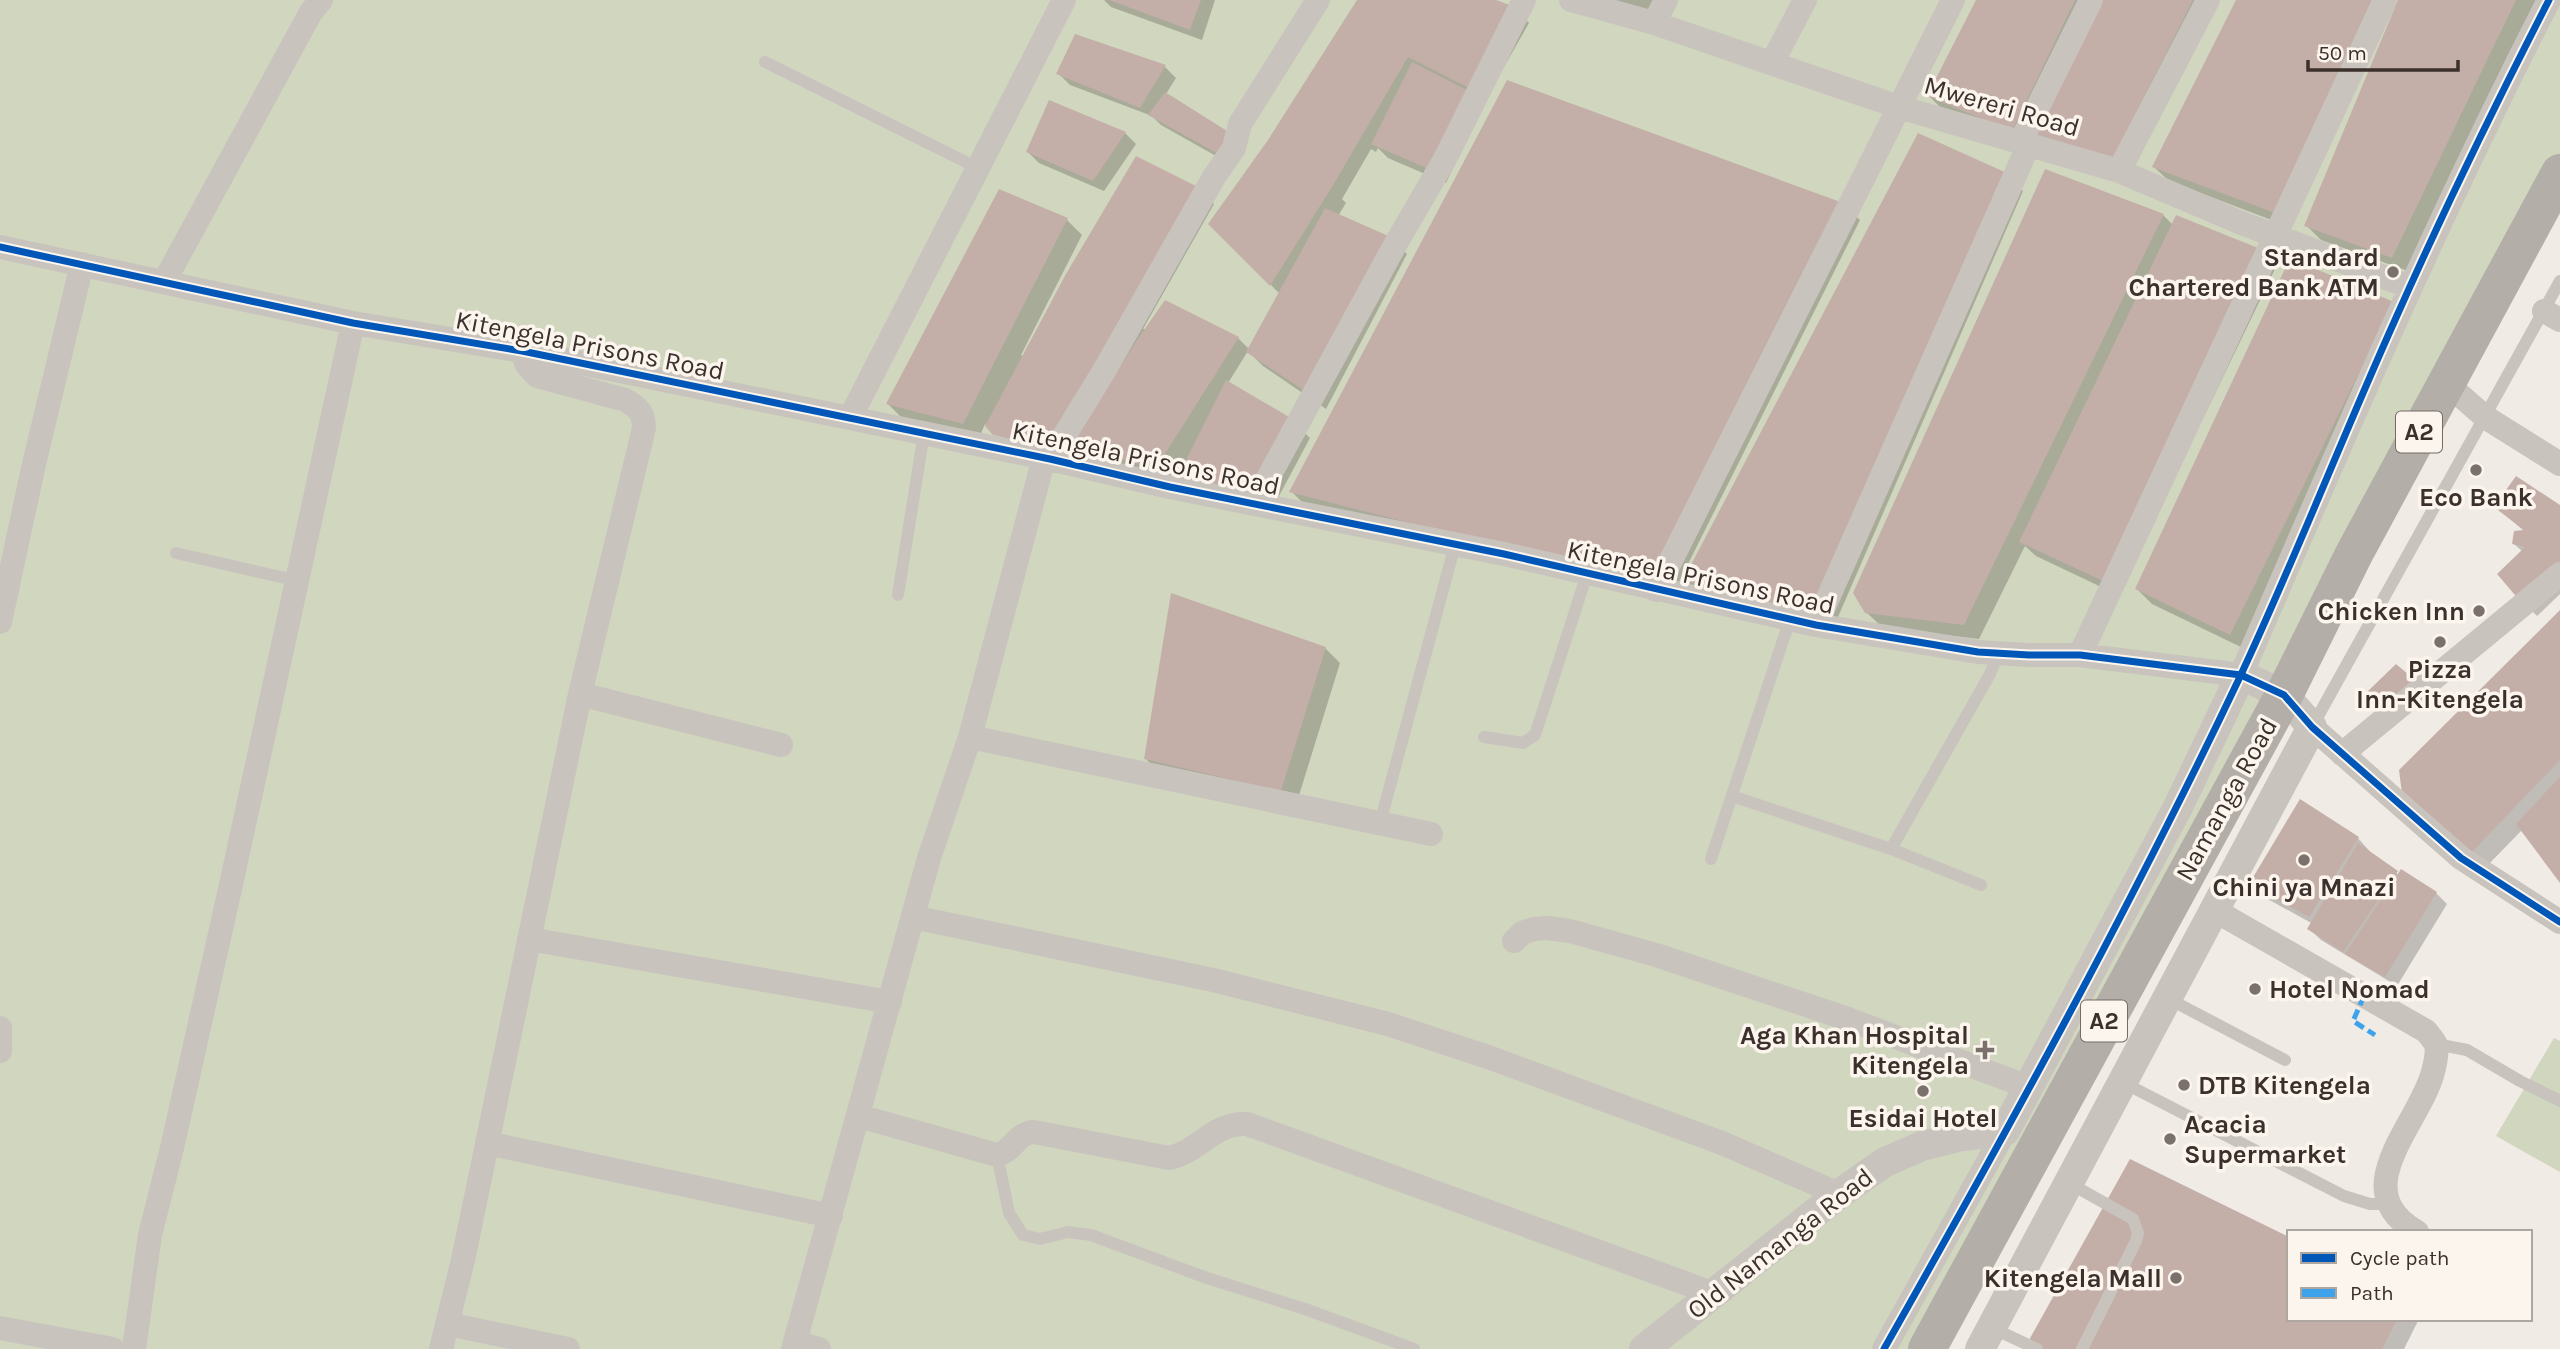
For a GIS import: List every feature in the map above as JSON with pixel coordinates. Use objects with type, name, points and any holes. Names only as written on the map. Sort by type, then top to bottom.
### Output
[{"type":"highway","name":"Namanga Road","points":[[1927,1349],[2284,695],[2354,554],[2560,173]]},
{"type":"street","points":[[164,282],[311,12],[321,0]]},
{"type":"street","points":[[850,418],[1064,0]]},
{"type":"street","points":[[819,1349],[794,1345],[929,858],[970,737],[1047,458],[1104,371],[1214,177],[1234,148],[1240,124],[1318,0]]},
{"type":"street","points":[[1255,502],[1445,159],[1524,0]]},
{"type":"street","name":"Mwereri Road","points":[[1571,0],[1654,23],[1899,107],[2119,172],[2275,236],[2410,287]]},
{"type":"street","points":[[1654,23],[1667,0]]},
{"type":"street","points":[[1772,63],[1805,0]]},
{"type":"street","points":[[1656,590],[1953,0]]},
{"type":"street","points":[[1816,625],[2024,143],[2091,0]]},
{"type":"street","points":[[2119,172],[2208,0]]},
{"type":"street","points":[[2080,655],[2385,0]]},
{"type":"street","points":[[1884,1349],[2178,807],[2241,675],[2410,287],[2549,0]]},
{"type":"street","name":"Kitengela Prisons Road","points":[[0,247],[353,323],[522,351],[1047,458],[1816,625],[1998,653],[2080,655],[2241,675],[2284,695]]},
{"type":"street","points":[[0,622],[34,464],[82,264]]},
{"type":"street","points":[[134,1349],[150,1235],[172,1148],[299,581],[353,323]]},
{"type":"street","points":[[441,1349],[487,1143],[580,694],[644,428],[644,419],[636,406],[625,400],[537,376],[527,365],[522,351]]},
{"type":"street","points":[[2446,383],[2485,417],[2560,464]]},
{"type":"street","points":[[2343,754],[2560,574]]},
{"type":"street","points":[[580,694],[780,745]]},
{"type":"street","points":[[2284,695],[2312,727],[2461,858],[2560,922]]},
{"type":"street","points":[[1986,1338],[2312,727]]},
{"type":"street","points":[[970,737],[1431,834]]},
{"type":"street","points":[[2214,910],[2426,1031],[2436,1044],[2436,1060],[2430,1086],[2385,1171],[2387,1204],[2402,1223],[2414,1230]]},
{"type":"street","points":[[913,917],[1213,980],[1388,1024],[1488,1057],[1723,1143],[1839,1194]]},
{"type":"street","points":[[1514,941],[1522,933],[1547,928],[1570,931],[1645,952],[1848,1019],[2028,1087]]},
{"type":"street","points":[[529,939],[890,1002]]},
{"type":"street","points":[[0,1028],[0,1051]]},
{"type":"street","points":[[859,1116],[998,1155],[1009,1151],[1019,1137],[1027,1132],[1034,1132],[1169,1158],[1183,1154],[1224,1126],[1247,1124],[1715,1294]]},
{"type":"street","name":"Old Namanga Road","points":[[1644,1349],[1839,1194],[1885,1162],[1922,1146],[1962,1136],[2004,1131]]},
{"type":"street","points":[[487,1143],[831,1216]]},
{"type":"street","points":[[448,1325],[563,1348]]},
{"type":"street","points":[[0,1328],[113,1349]]},
{"type":"lane","points":[[765,62],[978,167]]},
{"type":"lane","points":[[2312,727],[2485,417],[2552,315],[2560,281]]},
{"type":"lane","points":[[898,595],[924,433]]},
{"type":"lane","points":[[1380,823],[1455,545]]},
{"type":"lane","points":[[176,553],[299,581]]},
{"type":"lane","points":[[1484,737],[1523,743],[1535,735],[1587,574]]},
{"type":"lane","points":[[1711,859],[1790,619]]},
{"type":"lane","points":[[1891,849],[1990,674],[1998,653]]},
{"type":"lane","points":[[1732,796],[1891,849],[1981,885]]},
{"type":"lane","points":[[2167,998],[2285,1060]]},
{"type":"lane","points":[[2436,1044],[2467,1050],[2560,1101]]},
{"type":"lane","points":[[2122,1082],[2344,1196],[2370,1204],[2387,1204]]},
{"type":"lane","points":[[998,1155],[1009,1213],[1023,1235],[1040,1239],[1068,1232],[1091,1235],[1414,1349]]},
{"type":"lane","points":[[2068,1183],[2133,1219],[2138,1233],[2082,1349]]},
{"type":"lane","points":[[1986,1338],[2037,1349]]},
{"type":"green space","points":[[0,0],[2560,0],[2560,173],[1927,1349],[0,1349]]},
{"type":"green space","points":[[2554,1038],[2560,1041],[2560,1172],[2496,1136]]},
{"type":"building","points":[[1109,0],[1201,0],[1190,30]]},
{"type":"building","points":[[1357,0],[1496,0],[1515,7],[1469,88],[1408,57],[1270,286],[1208,224],[1268,140]]},
{"type":"building","points":[[1976,0],[2075,0],[2012,131],[1927,96]]},
{"type":"building","points":[[2095,0],[2193,0],[2110,164],[2029,132]]},
{"type":"building","points":[[2236,0],[2372,0],[2275,213],[2152,167]]},
{"type":"building","points":[[2398,0],[2516,0],[2392,258],[2304,226]]},
{"type":"building","points":[[1075,34],[1166,65],[1140,108],[1056,74]]},
{"type":"building","points":[[1412,62],[1469,91],[1431,170],[1371,144]]},
{"type":"building","points":[[1507,80],[1846,204],[1655,586],[1289,492]]},
{"type":"building","points":[[1165,92],[1235,136],[1220,155],[1148,115]]},
{"type":"building","points":[[1049,100],[1126,132],[1093,181],[1026,152]]},
{"type":"building","points":[[1918,133],[2009,174],[1816,619],[1683,580]]},
{"type":"building","points":[[1136,156],[1200,188],[1054,447],[993,435],[985,426],[1066,274]]},
{"type":"building","points":[[2045,169],[2164,214],[1964,625],[1865,613],[1853,593]]},
{"type":"building","points":[[999,189],[1068,218],[963,424],[886,404]]},
{"type":"building","points":[[1325,208],[1393,238],[1311,395],[1246,352]]},
{"type":"building","points":[[2176,215],[2263,250],[2103,581],[2019,542]]},
{"type":"building","points":[[2290,258],[2394,302],[2230,635],[2135,589]]},
{"type":"building","points":[[1165,300],[1239,337],[1156,468],[1070,447],[1137,340]]},
{"type":"building","points":[[1226,380],[1296,421],[1256,497],[1176,480]]},
{"type":"building","points":[[2516,476],[2560,505],[2560,566],[2521,602],[2497,574],[2525,547],[2512,544],[2514,531],[2524,530],[2494,507]]},
{"type":"building","points":[[1171,593],[1326,647],[1281,791],[1144,759]]},
{"type":"building","points":[[2560,610],[2560,760],[2468,856],[2402,794],[2399,770]]},
{"type":"building","points":[[2396,664],[2415,680],[2385,713],[2365,694]]},
{"type":"building","points":[[2560,777],[2560,883],[2516,824]]},
{"type":"building","name":"Chini ya Mnazi","points":[[2300,799],[2359,837],[2309,917],[2249,884]]},
{"type":"building","points":[[2358,843],[2398,871],[2343,952],[2307,929]]},
{"type":"building","points":[[2401,869],[2437,892],[2385,977],[2345,954]]},
{"type":"building","name":"Kitengela Mall","points":[[2130,1159],[2287,1236],[2287,1321],[2396,1321],[2382,1349],[2024,1349]]},
{"type":"marked path","points":[[2364,996],[2353,1021],[2375,1035]]},
{"type":"cycle path","points":[[1884,1349],[2067,1018],[2197,766],[2259,636],[2432,239],[2549,0]]},
{"type":"cycle path","points":[[0,247],[353,323],[522,351],[1050,459],[1170,487],[1504,554],[1816,625],[1978,652],[2080,655],[2241,675],[2284,695],[2312,727],[2461,858],[2560,922]]},
{"type":"place","name":"Standard Chartered Bank ATM","points":[[2393,272]]},
{"type":"place","name":"Eco Bank","points":[[2476,470]]},
{"type":"place","name":"Chicken Inn","points":[[2479,611]]},
{"type":"place","name":"Pizza Inn-Kitengela","points":[[2440,642]]},
{"type":"place","name":"Chini ya Mnazi","points":[[2304,860]]},
{"type":"place","name":"Hotel Nomad","points":[[2255,989]]},
{"type":"place","name":"Aga Khan Hospital Kitengela","points":[[1985,1050]]},
{"type":"place","name":"DTB Kitengela","points":[[2184,1085]]},
{"type":"place","name":"Esidai Hotel","points":[[1923,1091]]},
{"type":"place","name":"Acacia Supermarket","points":[[2170,1139]]},
{"type":"place","name":"Kitengela Mall","points":[[2176,1278]]}]
